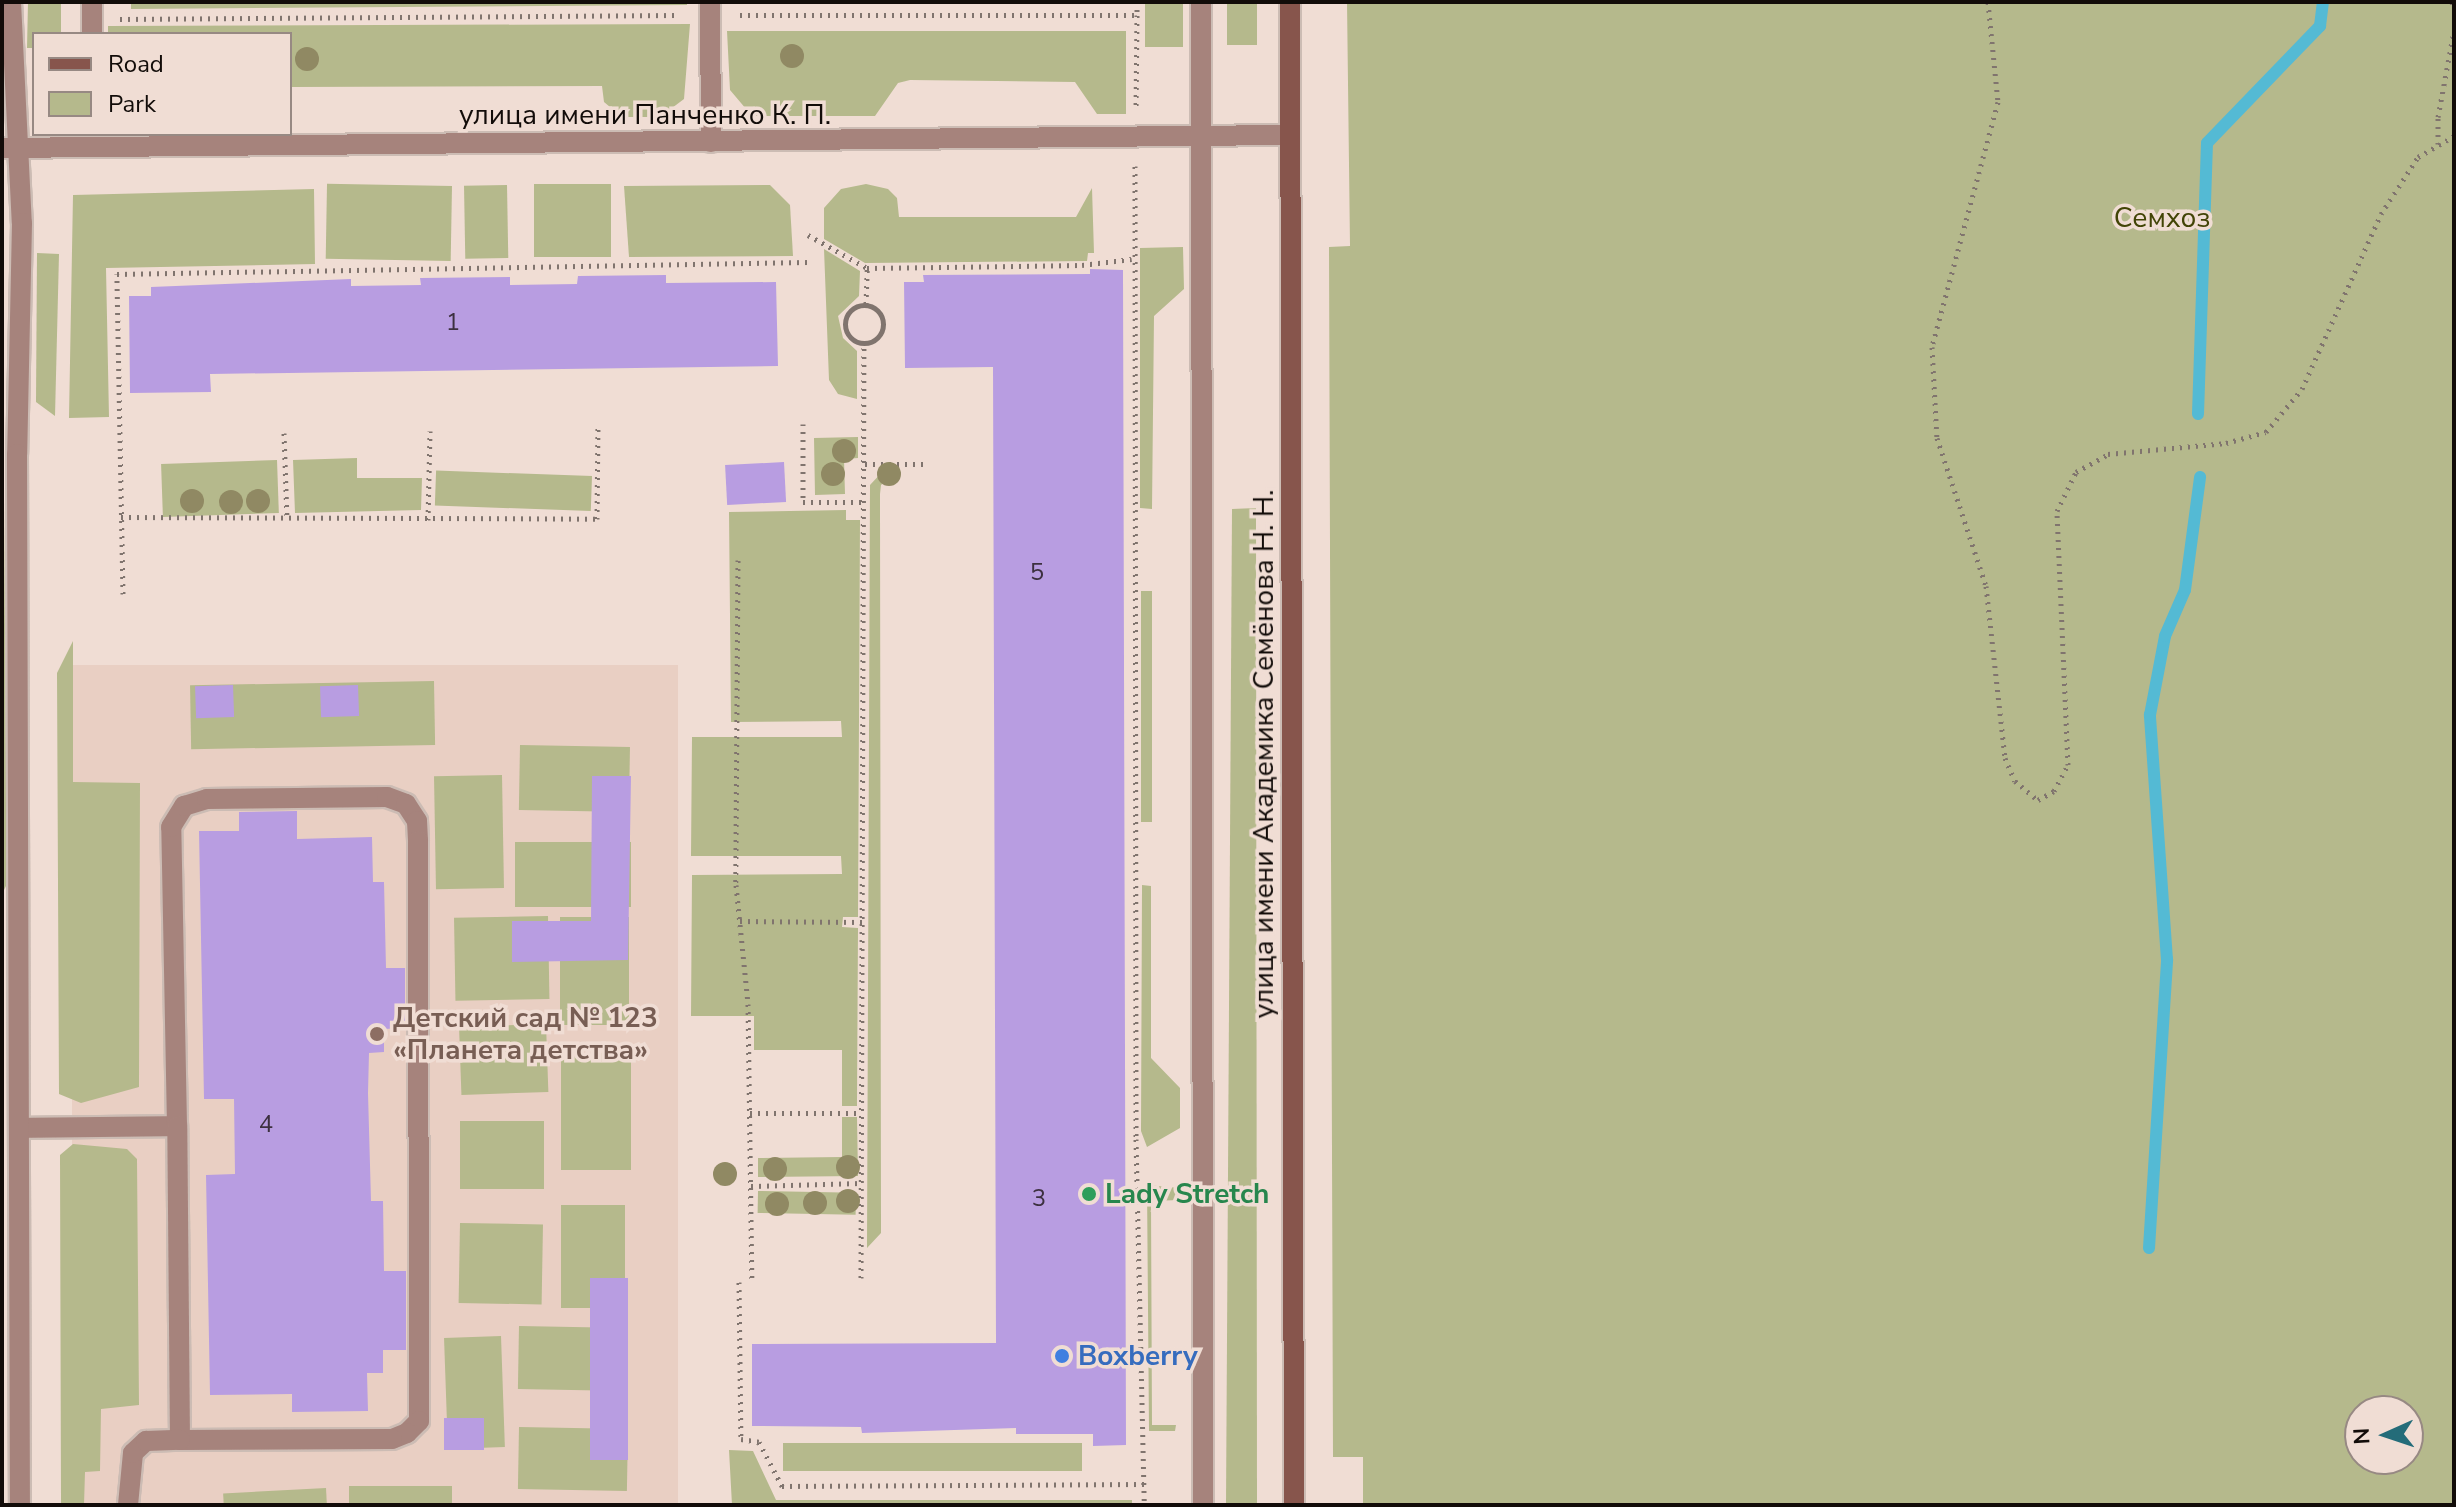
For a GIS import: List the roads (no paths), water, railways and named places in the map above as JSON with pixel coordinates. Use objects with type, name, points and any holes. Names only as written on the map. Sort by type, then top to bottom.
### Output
[{"type":"main road","name":"улица имени Академика Семёнова Н. Н.","points":[[1290,2],[1294,1505]]},
{"type":"street","points":[[11,2],[21,1128],[20,1505]]},
{"type":"street","points":[[1201,2],[1203,1505]]},
{"type":"street","points":[[710,9],[711,142]]},
{"type":"street","name":"улица имени Панченко К. П.","points":[[10,149],[92,141],[711,142],[1289,135]]},
{"type":"street","points":[[128,1505],[133,1453],[146,1441],[392,1439],[407,1433],[419,1421],[417,821],[406,804],[387,797],[207,799],[184,806],[171,827],[180,1440]]},
{"type":"street","points":[[21,1128],[177,1126]]},
{"type":"waterway","points":[[2198,414],[2207,143],[2320,26],[2323,2]]},
{"type":"waterway","points":[[2149,1248],[2167,960],[2150,715],[2165,636],[2185,590],[2200,477]]},
{"type":"place","name":"Детский сад № 123 «Планета детства»","points":[[377,1034]]},
{"type":"place","name":"Lady Stretch","points":[[1089,1194]]},
{"type":"place","name":"Boxberry","points":[[1062,1356]]},
{"type":"park label","name":"Семхоз","points":[[2162,218]]}]
